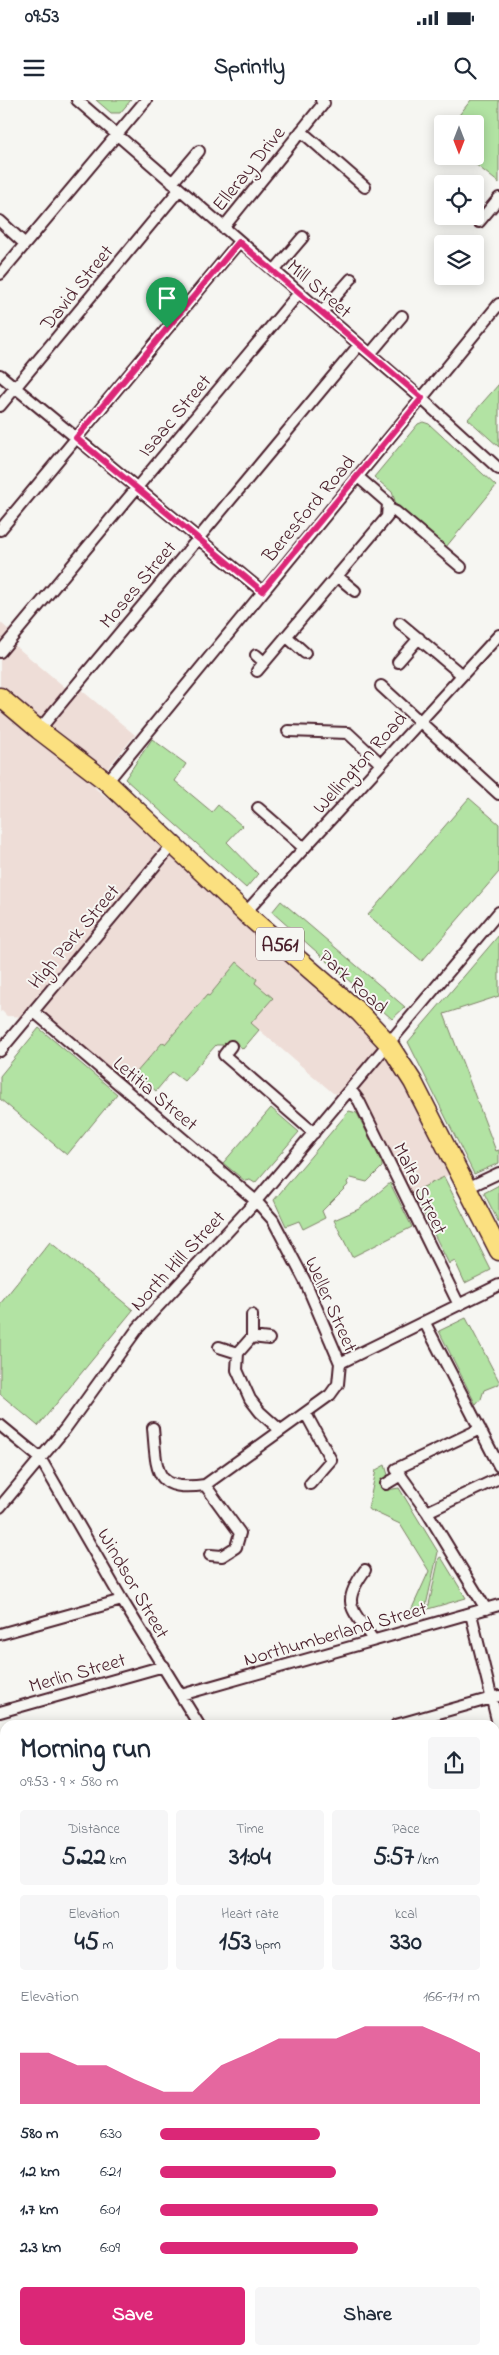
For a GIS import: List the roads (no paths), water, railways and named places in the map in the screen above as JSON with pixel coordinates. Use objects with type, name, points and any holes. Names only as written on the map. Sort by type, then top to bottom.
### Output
[{"type":"highway","name":"Park Road","points":[[0,697],[39,730],[108,782],[245,913],[360,1013],[388,1043],[412,1082],[499,1251]]},
{"type":"street","name":"Mill Street","points":[[77,100],[239,242],[422,398],[499,469]]},
{"type":"street","points":[[0,274],[146,100]]},
{"type":"street","name":"Elleray Drive","points":[[223,228],[324,103],[320,100]]},
{"type":"street","name":"Elleray Drive","points":[[301,131],[365,187]]},
{"type":"street","name":"David Street","points":[[0,406],[175,186],[199,151]]},
{"type":"street","points":[[484,216],[499,198]]},
{"type":"street","points":[[0,221],[25,244]]},
{"type":"street","points":[[274,271],[303,237]]},
{"type":"street","points":[[0,530],[239,242]]},
{"type":"street","points":[[322,312],[351,279]]},
{"type":"street","name":"Isaac Street","points":[[0,652],[299,293]]},
{"type":"street","name":"Beresford Road","points":[[108,782],[262,591],[499,304]]},
{"type":"street","points":[[370,354],[402,316]]},
{"type":"street","name":"Moses Street","points":[[39,730],[359,345]]},
{"type":"street","points":[[0,375],[262,591]]},
{"type":"street","points":[[257,670],[260,659],[286,636],[387,517],[388,503],[357,476]]},
{"type":"street","points":[[389,509],[396,512],[461,567]]},
{"type":"street","points":[[337,576],[355,592]]},
{"type":"street","points":[[400,623],[462,675]]},
{"type":"street","name":"Wellington Road","points":[[245,913],[499,635]]},
{"type":"street","points":[[286,636],[305,653]]},
{"type":"street","points":[[398,662],[418,638]]},
{"type":"street","points":[[381,686],[499,794]]},
{"type":"street","points":[[288,731],[348,733],[380,764]]},
{"type":"street","points":[[258,808],[304,848]]},
{"type":"street","name":"High Park Street","points":[[0,1051],[173,844]]},
{"type":"street","name":"North Hill Street","points":[[0,1507],[65,1429],[138,1328],[256,1201],[499,912]]},
{"type":"street","name":"Letitia Street","points":[[33,1012],[256,1201]]},
{"type":"street","points":[[231,1046],[224,1055],[314,1133]]},
{"type":"street","name":"Malta Street","points":[[350,1089],[359,1101],[459,1305]]},
{"type":"street","points":[[467,1188],[499,1173]]},
{"type":"street","name":"Weller Street","points":[[205,1485],[280,1430],[306,1414],[330,1395],[338,1384],[340,1363],[305,1282],[273,1220],[256,1201]]},
{"type":"street","points":[[340,1363],[499,1284]]},
{"type":"street","points":[[252,1316],[252,1337],[238,1352],[238,1370],[242,1387],[260,1412],[280,1430]]},
{"type":"street","points":[[424,1322],[499,1466]]},
{"type":"street","points":[[252,1337],[270,1339]]},
{"type":"street","points":[[219,1347],[238,1352]]},
{"type":"street","points":[[306,1414],[331,1460],[310,1484]]},
{"type":"street","points":[[0,1425],[40,1458]]},
{"type":"street","points":[[153,1428],[157,1469],[168,1483],[182,1488],[205,1485],[240,1533],[236,1547],[222,1556],[210,1555]]},
{"type":"street","points":[[386,1484],[398,1472],[480,1429]]},
{"type":"street","name":"Windsor Street","points":[[40,1458],[122,1600],[196,1720]]},
{"type":"street","points":[[398,1472],[427,1512],[486,1609]]},
{"type":"street","points":[[427,1512],[499,1478]]},
{"type":"street","points":[[365,1570],[352,1589],[350,1602],[373,1640]]},
{"type":"street","points":[[0,1634],[122,1600]]},
{"type":"street","name":"Northumberland Street","points":[[181,1695],[499,1605]]},
{"type":"street","points":[[471,1614],[495,1697],[498,1720]]},
{"type":"street","name":"Merlin Street","points":[[0,1712],[164,1666]]},
{"type":"street","points":[[414,1720],[495,1697]]}]
